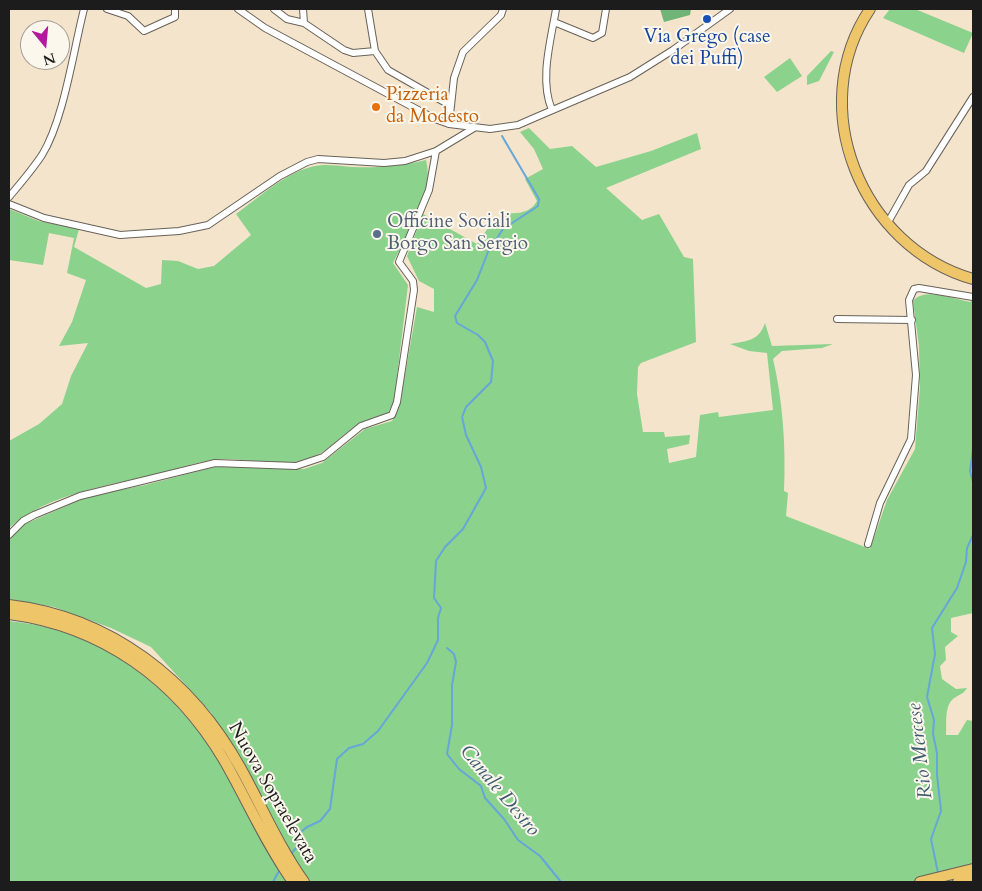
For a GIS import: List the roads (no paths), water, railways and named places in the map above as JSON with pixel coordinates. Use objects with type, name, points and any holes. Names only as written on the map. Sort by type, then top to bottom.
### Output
[{"type":"main road","points":[[870,9],[854,36],[848,54],[841,108],[844,134],[852,165],[869,201],[887,224],[913,249],[944,269],[973,280]]},
{"type":"main road","name":"Nuova Sopraelevata","points":[[9,605],[43,610],[78,620],[127,644],[166,674],[233,756],[286,854],[304,882]]},
{"type":"main road","name":"Nuova Sopraelevata","points":[[9,614],[62,625],[121,652],[162,681],[203,721],[268,843],[293,882]]},
{"type":"main road","points":[[920,882],[973,870]]},
{"type":"main road","points":[[958,882],[973,879]]},
{"type":"street","points":[[9,198],[42,154],[52,132],[66,86],[84,9]]},
{"type":"street","points":[[107,9],[128,16],[144,32],[175,17],[175,9]]},
{"type":"street","points":[[238,9],[265,28],[435,119],[449,124],[490,129],[518,125],[630,77],[673,50],[730,9]]},
{"type":"street","points":[[274,9],[287,19],[304,23],[344,50],[353,53],[375,51]]},
{"type":"street","points":[[303,9],[302,17],[304,23]]},
{"type":"street","points":[[368,9],[375,51],[388,70],[395,76],[450,106]]},
{"type":"street","points":[[449,124],[456,70],[463,52],[501,15],[503,9]]},
{"type":"street","points":[[552,110],[547,98],[546,85],[556,9]]},
{"type":"street","points":[[554,22],[593,38],[602,33],[606,9]]},
{"type":"street","points":[[887,224],[909,185],[926,171],[973,97]]},
{"type":"street","points":[[9,204],[32,214],[120,235],[180,231],[208,225],[280,176],[307,162],[318,159],[384,163],[405,160],[436,151],[474,128]]},
{"type":"street","points":[[9,534],[34,515],[80,496],[215,463],[296,466],[308,463],[332,451],[361,426],[392,414],[397,402],[414,290],[413,281],[398,262],[429,190],[436,151]]},
{"type":"street","points":[[868,544],[880,503],[912,439],[916,375],[909,300],[914,289],[973,297]]},
{"type":"street","points":[[837,319],[912,320]]},
{"type":"waterway","points":[[290,855],[297,847],[301,832],[320,821],[330,809],[337,759],[349,748],[363,744],[378,731],[427,663],[438,640],[438,618],[441,608],[434,598],[436,561],[445,547],[463,529],[486,488],[481,467],[466,435],[462,417],[466,407],[491,382],[493,361],[485,342],[478,335],[457,323],[455,316],[477,280],[488,252],[503,229],[538,206],[539,199],[502,136]]},
{"type":"waterway","name":"Rio Mercese","points":[[973,435],[973,448]]},
{"type":"waterway","name":"Rio Mercese","points":[[973,449],[970,471],[973,482]]},
{"type":"waterway","name":"Rio Mercese","points":[[938,873],[931,839],[941,811],[937,775],[937,753],[933,734],[934,720],[927,697],[935,654],[932,628],[957,588],[966,562],[967,548],[973,535]]},
{"type":"waterway","name":"Canale Destro","points":[[447,648],[454,654],[456,662],[452,685],[452,725],[447,754],[459,769],[481,786],[485,798],[504,819],[518,840],[540,856],[561,882]]},
{"type":"waterway","points":[[273,882],[280,869]]},
{"type":"place","name":"Via Grego (case dei Puffi)","points":[[707,19]]},
{"type":"place","name":"Pizzeria da Modesto","points":[[376,107]]},
{"type":"place","name":"Officine Sociali Borgo San Sergio","points":[[377,234]]}]
